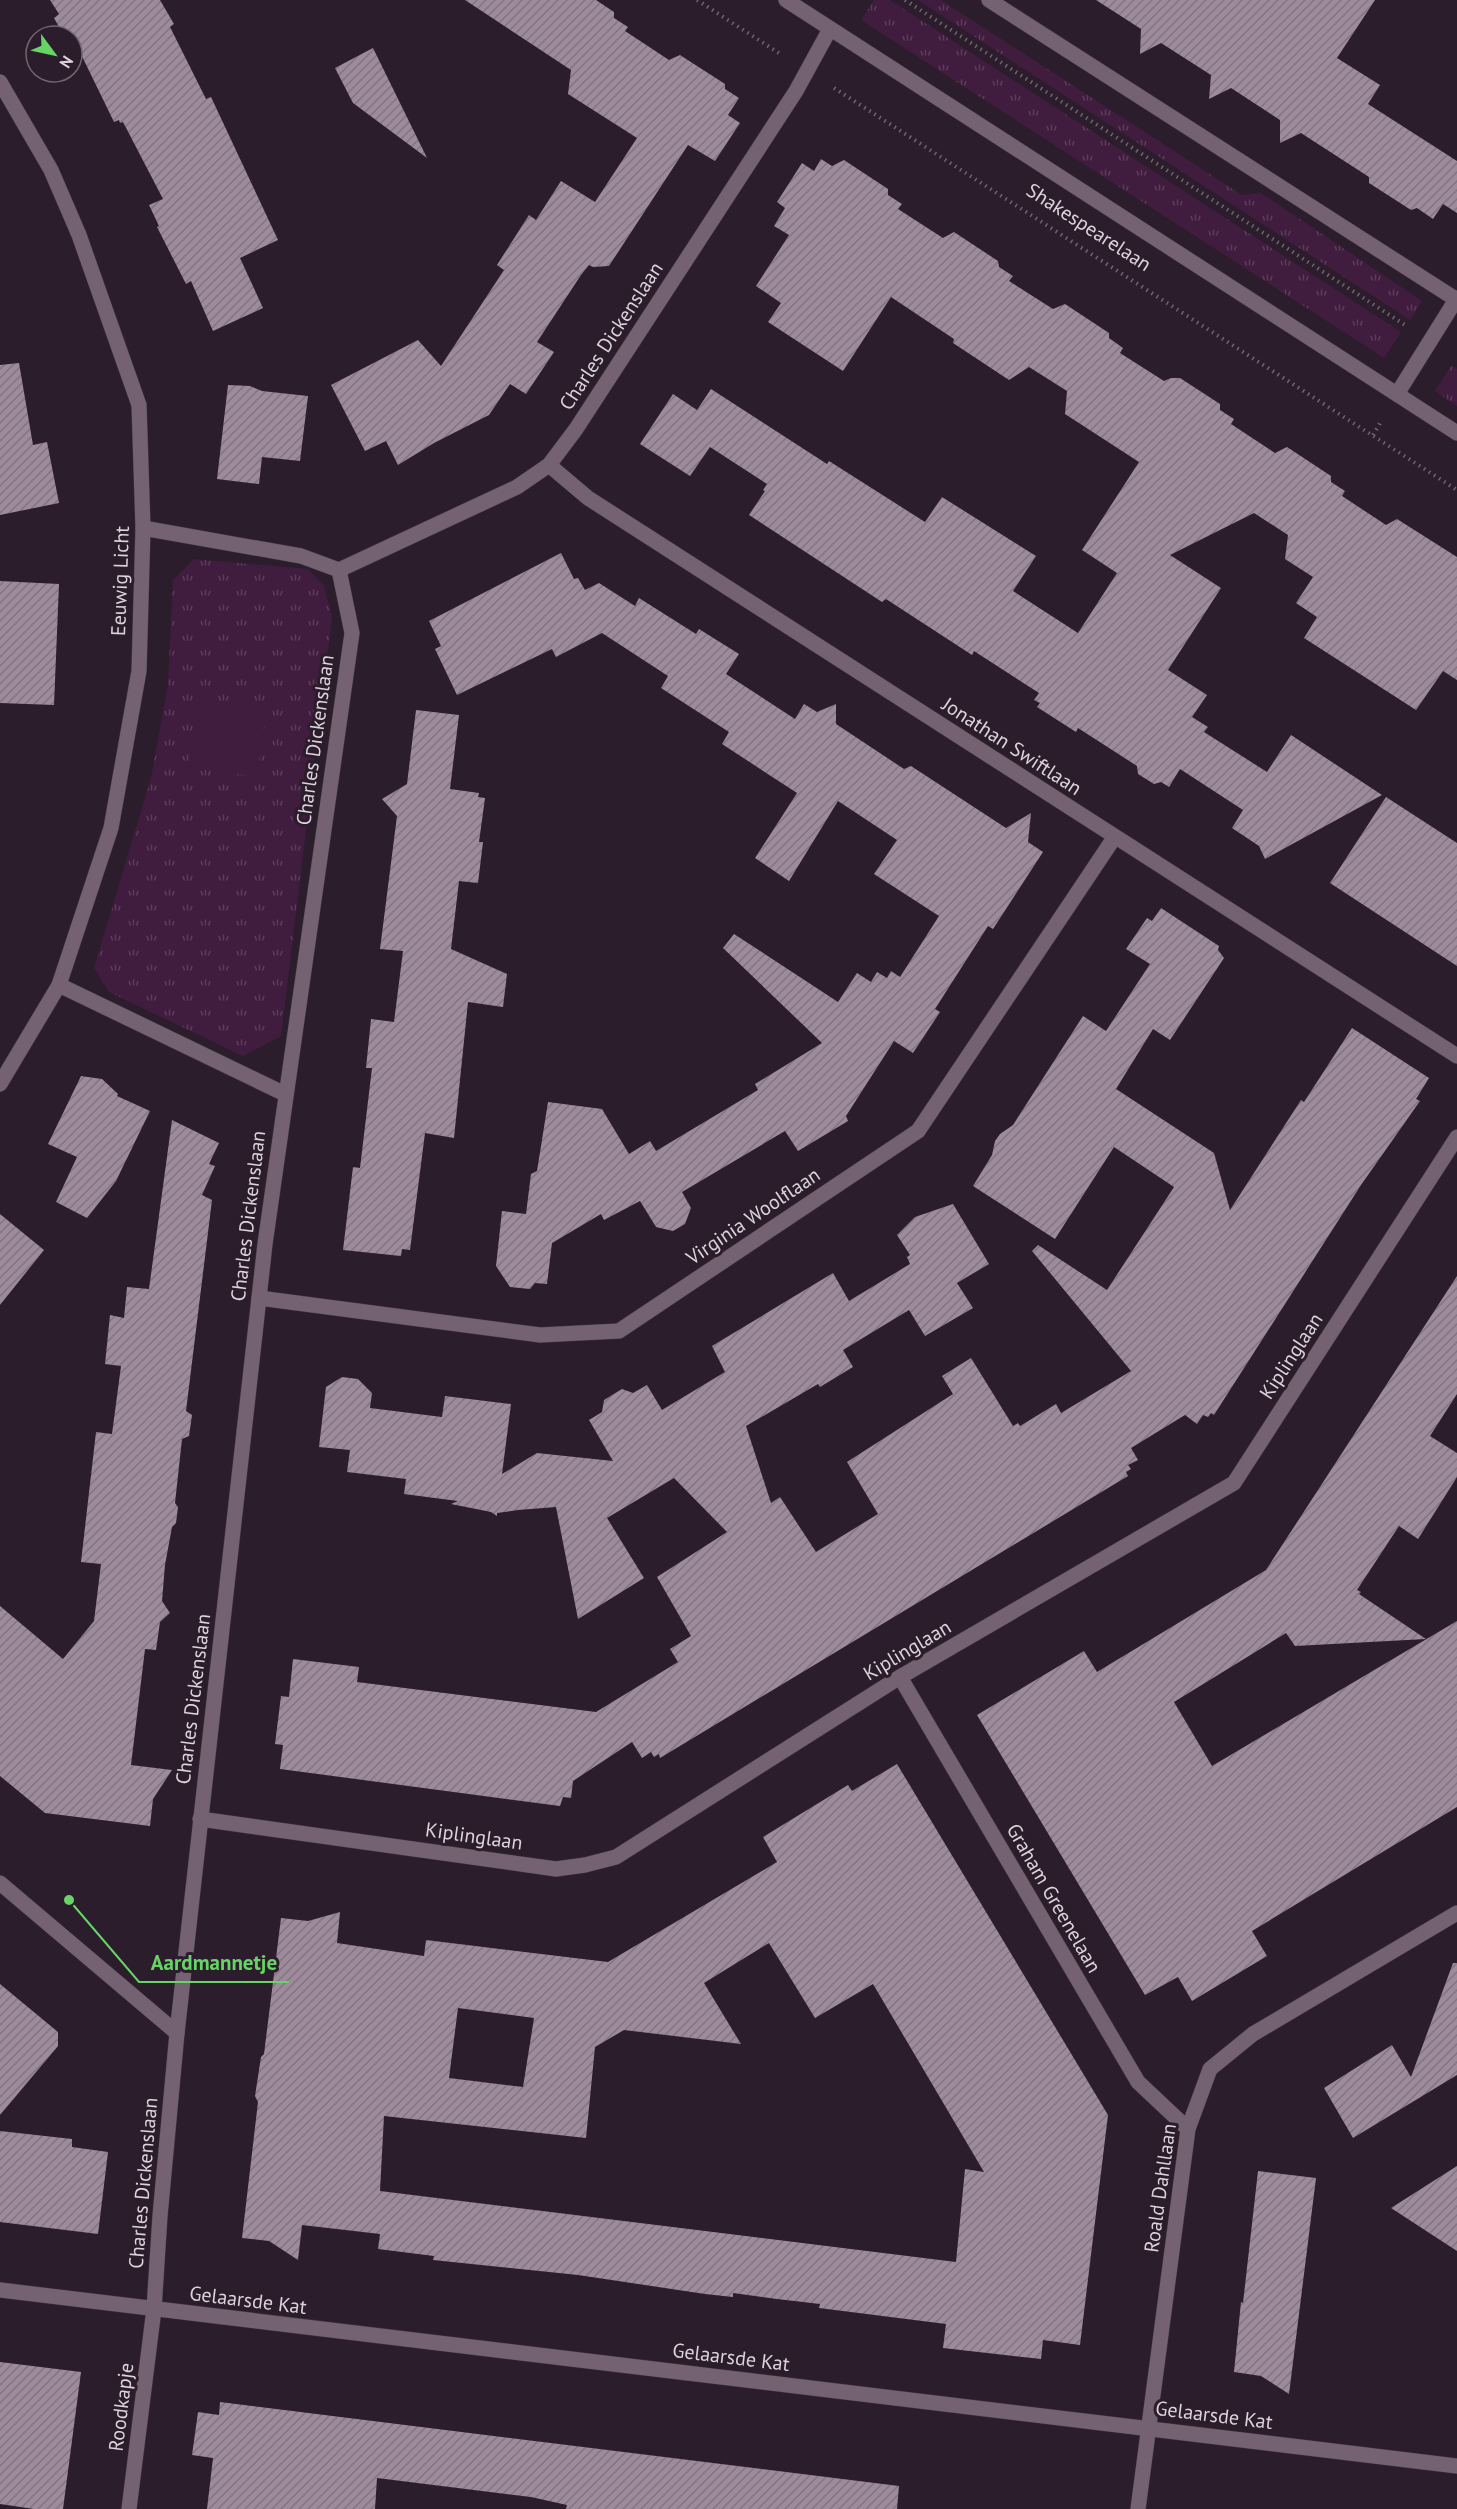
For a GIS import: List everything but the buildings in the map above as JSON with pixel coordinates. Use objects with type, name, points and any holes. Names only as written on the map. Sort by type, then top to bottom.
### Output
[{"type":"street","name":"Shakespearelaan","points":[[786,0],[1457,433]]},
{"type":"street","points":[[989,0],[1457,299],[1397,394]]},
{"type":"street","name":"Charles Dickenslaan","points":[[154,2309],[177,2033],[259,1298],[285,1094],[352,633],[339,570],[517,487],[549,465],[576,429],[796,91],[830,29]]},
{"type":"street","name":"Eeuwig Licht","points":[[0,82],[51,170],[79,235],[138,405],[144,528],[139,671],[111,828],[58,985],[0,1084]]},
{"type":"street","name":"Jonathan Swiftlaan","points":[[549,465],[588,498],[1114,838],[1457,1056]]},
{"type":"street","points":[[144,528],[301,556],[339,570]]},
{"type":"street","name":"Virginia Woolflaan","points":[[259,1298],[540,1335],[619,1331],[918,1131],[1114,838]]},
{"type":"street","points":[[58,985],[285,1094]]},
{"type":"street","name":"Kiplinglaan","points":[[200,1818],[556,1869],[616,1857],[900,1677],[1234,1483],[1457,1137]]},
{"type":"street","name":"Graham Greenelaan","points":[[900,1677],[1138,2082],[1188,2129]]},
{"type":"street","points":[[0,1883],[177,2033]]},
{"type":"street","name":"Roald Dahllaan","points":[[1138,2509],[1188,2129],[1210,2069],[1253,2034],[1457,1913]]},
{"type":"street","name":"Gelaarsde Kat","points":[[0,2290],[1457,2466]]},
{"type":"street","name":"Roodkapje","points":[[129,2509],[154,2309]]},
{"type":"path","name":"Shakespearelaan","points":[[697,0],[1457,490]]},
{"type":"path","points":[[905,0],[1404,325]]},
{"type":"green space","points":[[874,0],[890,0],[1401,332],[1384,358],[861,20]]},
{"type":"green space","points":[[918,0],[941,0],[1242,195],[1261,193],[1422,301],[1410,320]]},
{"type":"green space","points":[[1451,366],[1457,369],[1457,406],[1435,391]]},
{"type":"green space","points":[[194,559],[308,569],[324,586],[332,616],[281,1036],[243,1056],[109,992],[94,968],[151,778],[168,684],[173,580]]},
{"type":"green space","points":[[198,703],[266,713],[257,777],[189,767]]},
{"type":"place","name":"Aardmannetje","points":[[69,1900]]}]
